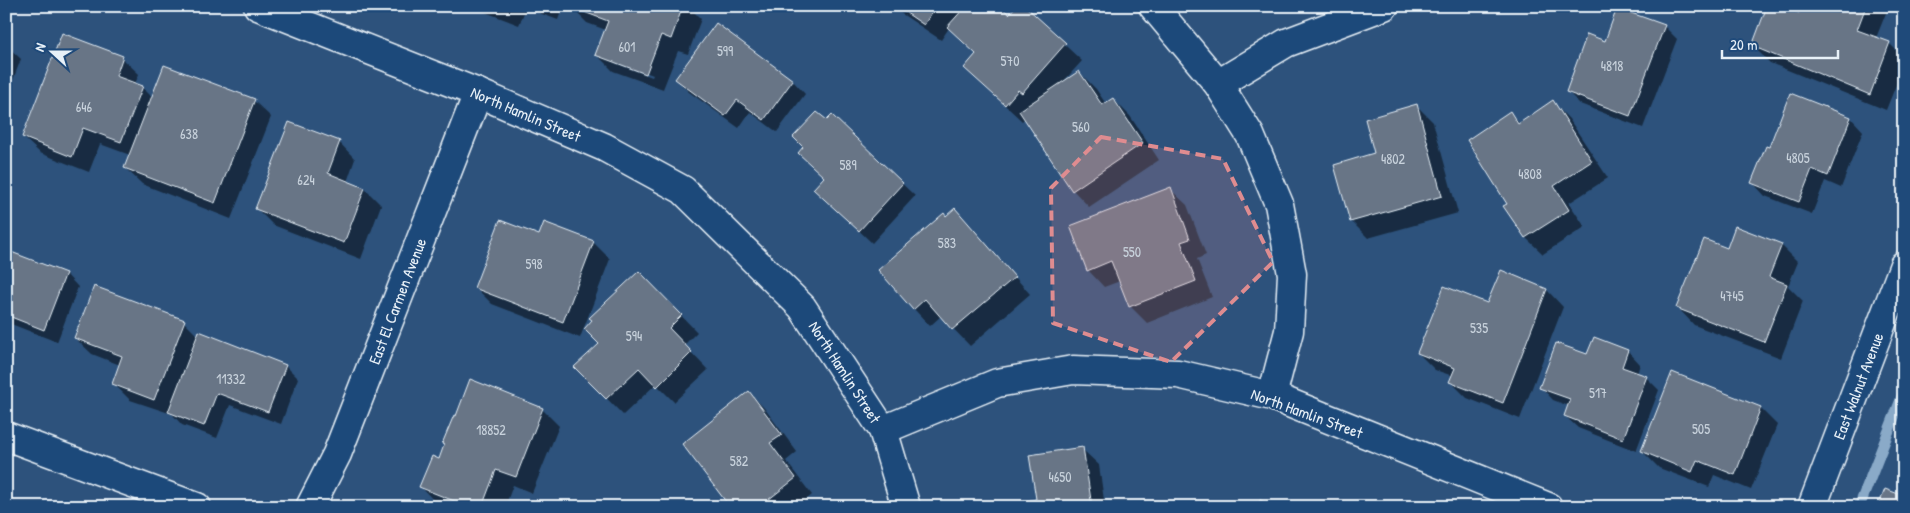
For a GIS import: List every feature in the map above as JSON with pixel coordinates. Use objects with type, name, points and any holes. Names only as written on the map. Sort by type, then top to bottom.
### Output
[{"type":"street","name":"North Hamlin Street","points":[[258,6],[478,94],[604,147],[684,190],[802,307],[883,430],[997,383],[1073,370],[1178,374],[1272,396],[1548,507]]},
{"type":"street","points":[[1153,6],[1218,84],[1250,135],[1279,204],[1292,274],[1289,331],[1272,396]]},
{"type":"street","points":[[1218,84],[1286,43],[1384,6]]},
{"type":"street","name":"East El Carmen Avenue","points":[[310,507],[337,454],[478,94]]},
{"type":"street","name":"East Walnut Avenue","points":[[1812,507],[1904,265]]},
{"type":"street","points":[[883,430],[906,507]]},
{"type":"street","points":[[6,436],[197,507]]},
{"type":"highlighted area","points":[[1101,137],[1223,159],[1273,262],[1171,362],[1053,323],[1051,188]]},
{"type":"building","points":[[568,6],[683,6],[671,39],[661,35],[646,74],[595,55],[608,21]]},
{"type":"building","points":[[896,6],[936,6],[924,25]]},
{"type":"building","points":[[966,6],[1000,6],[1009,14],[1016,6],[1025,6],[1066,43],[1022,93],[1018,90],[1005,105],[964,68],[976,54],[947,27]]},
{"type":"building","points":[[1767,6],[1781,6],[1799,13],[1801,6],[1866,6],[1857,30],[1890,42],[1870,95],[1752,46]]},
{"type":"building","points":[[1617,8],[1665,25],[1630,116],[1566,92],[1587,34],[1605,41]]},
{"type":"building","points":[[716,23],[793,80],[764,120],[737,100],[725,116],[675,79]]},
{"type":"building","points":[[62,33],[123,56],[116,76],[143,86],[121,142],[83,128],[72,157],[22,137]]},
{"type":"building","points":[[164,65],[255,99],[215,203],[124,168]]},
{"type":"building","points":[[1079,71],[1102,105],[1113,98],[1143,143],[1072,191],[1019,111]]},
{"type":"building","points":[[1790,93],[1851,117],[1828,176],[1812,169],[1799,202],[1751,183],[1766,146],[1769,147]]},
{"type":"building","points":[[1553,100],[1592,161],[1554,186],[1569,210],[1525,238],[1503,206],[1507,204],[1467,140],[1510,111],[1518,124]]},
{"type":"building","points":[[1417,104],[1442,196],[1350,222],[1334,165],[1374,153],[1365,119]]},
{"type":"building","points":[[817,112],[827,120],[832,115],[903,183],[859,231],[813,189],[824,177],[798,153],[803,147],[793,137]]},
{"type":"building","points":[[289,122],[340,141],[328,173],[365,188],[344,243],[255,209]]},
{"type":"building","points":[[1171,187],[1190,239],[1181,242],[1196,281],[1129,307],[1111,261],[1087,271],[1070,226]]},
{"type":"building","points":[[955,208],[1015,277],[952,330],[925,299],[913,310],[878,270],[944,213],[946,216]]},
{"type":"building","points":[[500,220],[539,235],[544,222],[594,241],[563,322],[474,288]]},
{"type":"building","points":[[1735,226],[1782,244],[1769,277],[1787,284],[1764,342],[1676,308],[1704,239],[1727,248]]},
{"type":"building","points":[[6,250],[66,273],[44,330],[6,315]]},
{"type":"building","points":[[1501,270],[1547,289],[1503,403],[1449,382],[1455,368],[1417,353],[1444,286],[1487,303]]},
{"type":"building","points":[[639,271],[682,315],[669,328],[692,352],[657,387],[639,368],[606,399],[574,367],[599,344],[584,329],[592,320],[589,318]]},
{"type":"building","points":[[94,286],[185,320],[154,400],[112,384],[122,356],[74,338]]},
{"type":"building","points":[[199,331],[286,365],[268,412],[217,393],[204,426],[168,412]]},
{"type":"building","points":[[1594,337],[1628,350],[1622,367],[1647,376],[1623,439],[1564,416],[1570,399],[1539,388],[1556,343],[1587,354]]},
{"type":"building","points":[[1672,372],[1761,407],[1735,475],[1697,460],[1692,472],[1641,451]]},
{"type":"building","points":[[470,379],[543,408],[516,477],[496,470],[482,507],[469,507],[419,487],[432,456],[439,459],[444,445],[442,444],[454,415],[456,416]]},
{"type":"building","points":[[749,391],[782,435],[770,443],[796,478],[759,507],[730,507],[682,444]]},
{"type":"building","points":[[1083,447],[1092,507],[998,507],[1036,499],[1029,455]]},
{"type":"building","points":[[1885,489],[1904,496],[1904,507],[1878,507]]},
{"type":"building","points":[[1260,500],[1278,507],[1258,507]]},
{"type":"waterway","points":[[1859,507],[1904,392]]}]
